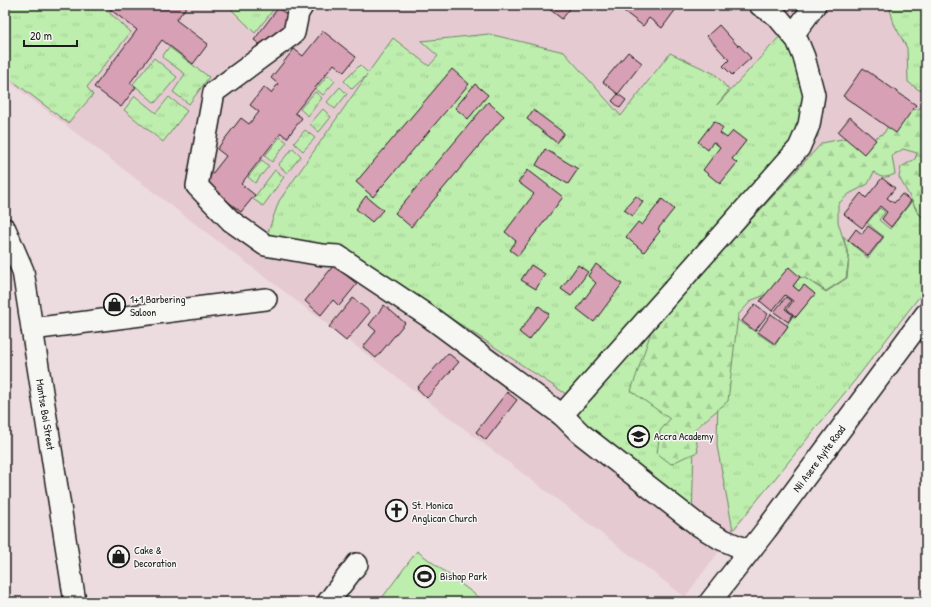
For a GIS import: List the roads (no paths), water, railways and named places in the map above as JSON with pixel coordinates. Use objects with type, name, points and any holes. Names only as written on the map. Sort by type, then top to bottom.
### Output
[{"type":"street","points":[[303,5],[298,12],[294,34],[214,92],[196,186],[231,221],[266,245],[322,255],[338,256],[431,318],[562,415],[580,433],[698,525],[721,539],[749,551]]},
{"type":"street","points":[[562,415],[799,148],[809,125],[814,96],[804,57],[797,40],[793,35],[776,15],[760,5]]},
{"type":"street","points":[[793,35],[815,5]]},
{"type":"street","name":"Mantse Boi Street","points":[[5,230],[23,271],[75,602]]},
{"type":"street","points":[[32,329],[266,299]]},
{"type":"street","name":"Nii Asere Ayite Road","points":[[710,602],[766,530],[926,314]]},
{"type":"street","points":[[328,602],[357,564]]},
{"type":"place","name":"1+1 Barbering Saloon","points":[[114,305]]},
{"type":"place","name":"Accra Academy","points":[[639,436]]},
{"type":"place","name":"St. Monica Anglican Church","points":[[397,511]]},
{"type":"place","name":"Cake & Decoration","points":[[119,556]]},
{"type":"place","name":"Bishop Park","points":[[424,576]]}]
